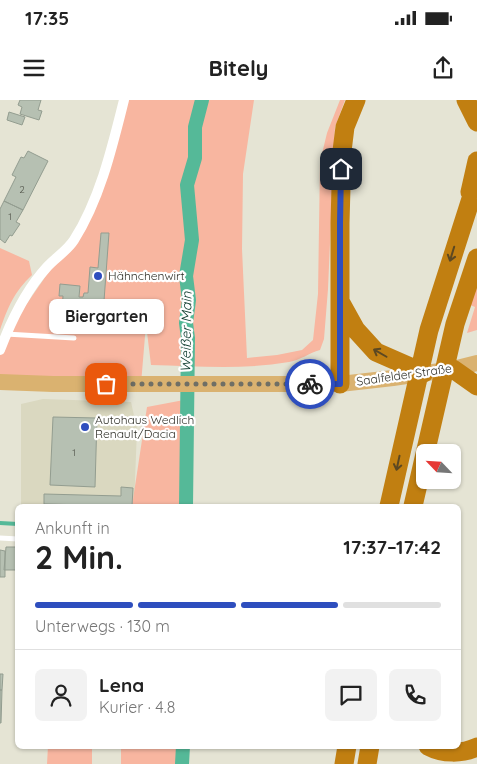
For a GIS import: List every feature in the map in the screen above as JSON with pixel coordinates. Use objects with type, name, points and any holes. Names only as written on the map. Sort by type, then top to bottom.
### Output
[{"type":"highway","points":[[340,384],[342,152],[345,127],[356,100]]},
{"type":"highway","points":[[466,100],[477,122]]},
{"type":"highway","points":[[467,208],[477,161]]},
{"type":"highway","points":[[389,504],[429,330],[477,180]]},
{"type":"highway","points":[[412,504],[455,324],[477,258]]},
{"type":"highway","points":[[341,302],[356,330],[376,352],[424,373]]},
{"type":"highway","points":[[453,369],[477,386]]},
{"type":"highway","points":[[434,749],[454,752],[471,750],[477,747]]},
{"type":"highway","points":[[344,764],[346,749]]},
{"type":"highway","points":[[367,764],[370,749]]},
{"type":"main road","name":"Saalfelder Straße","points":[[0,382],[233,385],[340,384],[453,369],[477,363]]},
{"type":"street","points":[[0,350],[24,299],[46,268],[72,242],[92,209],[124,100]]},
{"type":"lane","points":[[6,334],[74,338]]},
{"type":"lane","points":[[0,538],[15,539]]},
{"type":"shaded area","points":[[126,100],[254,100],[243,174],[242,249],[247,358],[302,350],[313,340],[318,294],[320,162],[327,133],[340,100],[345,100],[335,127],[328,289],[324,339],[320,350],[293,361],[254,366],[151,365],[146,324],[141,384],[0,382],[0,355],[6,334],[92,209]]},
{"type":"shaded area","points":[[0,248],[29,261],[32,275],[12,300],[0,330]]},
{"type":"shaded area","points":[[477,284],[477,330],[467,333],[475,307],[470,305]]},
{"type":"shaded area","points":[[43,399],[131,402],[137,429],[134,504],[21,504],[21,404]]},
{"type":"shaded area","points":[[184,400],[183,504],[132,504],[147,407]]},
{"type":"shaded area","points":[[48,749],[92,749],[92,764],[47,764]]},
{"type":"shaded area","points":[[121,749],[180,749],[179,764],[121,764]]},
{"type":"building","points":[[20,100],[41,100],[38,110],[42,111],[39,120],[20,114],[22,107],[18,105]]},
{"type":"building","points":[[9,112],[25,117],[22,125],[7,120]]},
{"type":"building","points":[[28,151],[48,161],[23,210],[4,201],[16,177],[12,175],[21,157],[24,158]]},
{"type":"building","points":[[4,201],[23,210],[16,222],[20,224],[5,243],[0,239],[0,209]]},
{"type":"building","name":"Hähnchenwirt","points":[[101,233],[109,233],[102,328],[87,326],[87,331],[61,329],[63,296],[59,296],[60,284],[80,286],[79,297],[83,297],[84,293],[88,293],[90,267],[98,268]]},
{"type":"building","points":[[53,417],[97,418],[95,487],[50,485]]},
{"type":"building","points":[[121,487],[133,488],[132,504],[44,504],[44,494],[121,496]]},
{"type":"building","points":[[6,547],[15,547],[15,570],[4,570]]},
{"type":"building","points":[[0,550],[5,551],[5,577],[0,577]]},
{"type":"building","points":[[0,674],[3,674],[2,690],[0,690]]},
{"type":"building","points":[[0,690],[2,690],[1,723],[0,723]]},
{"type":"waterway","name":"Weißer Main","points":[[186,504],[188,338],[186,323],[189,300],[186,276],[192,240],[187,185],[195,158],[195,127],[202,100]]},
{"type":"waterway","points":[[0,523],[15,524]]},
{"type":"waterway","name":"Weißer Main","points":[[182,764],[183,749]]},
{"type":"way so far","points":[[106,384],[310,384]]},
{"type":"place","name":"Hähnchenwirt","points":[[98,276]]},
{"type":"place","name":"Biergarten","points":[[106,384]]},
{"type":"place","name":"Autohaus Wedlich Renault/Dacia","points":[[85,427]]},
{"type":"route","points":[[310,384],[340,384],[341,169]]}]
